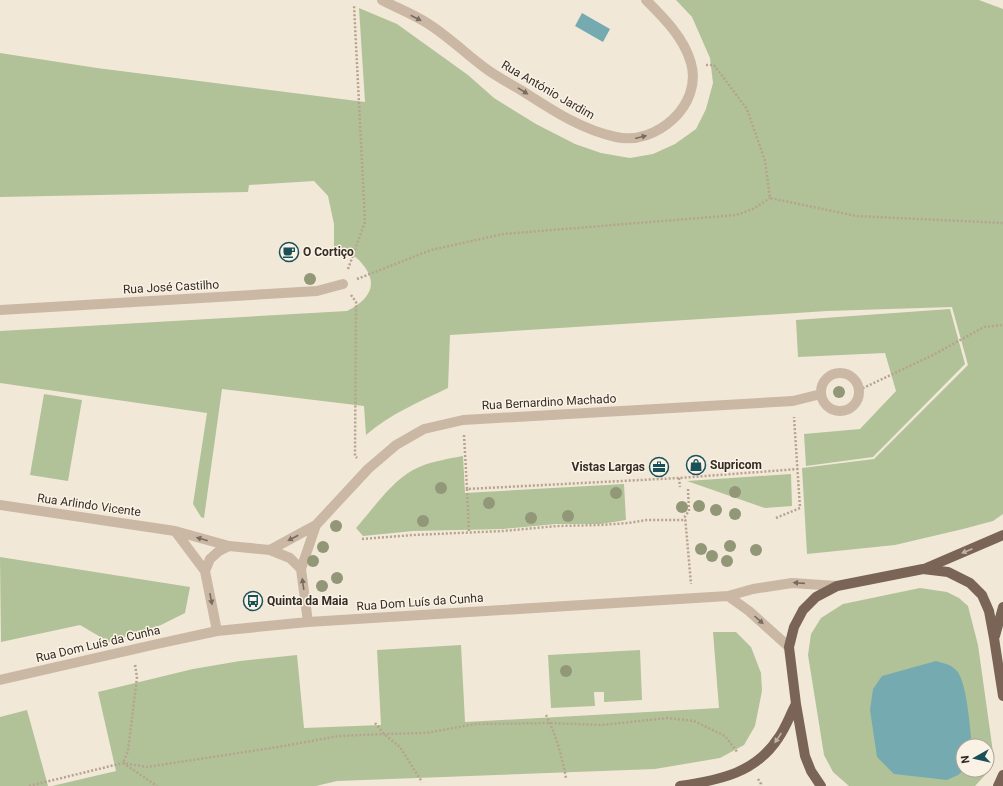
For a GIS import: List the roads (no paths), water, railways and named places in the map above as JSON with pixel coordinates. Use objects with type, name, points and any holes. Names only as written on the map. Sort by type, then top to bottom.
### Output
[{"type":"main road","points":[[821,786],[811,771],[805,756],[796,704],[789,647],[794,627],[803,610],[816,597],[838,586],[923,569],[1003,535]]},
{"type":"main road","points":[[923,569],[948,572],[970,583],[982,595],[989,612],[1003,696]]},
{"type":"main road","points":[[994,638],[1003,607]]},
{"type":"main road","points":[[680,786],[708,782],[731,776],[748,767],[766,754],[779,737],[796,704]]},
{"type":"main road","points":[[998,786],[1003,775]]},
{"type":"street","name":"Rua António Jardim","points":[[382,0],[428,24],[487,69],[559,114],[590,130],[616,138],[633,139],[650,135],[664,128],[676,117],[685,104],[690,92],[693,76],[692,65],[686,48],[678,35],[646,0]]},
{"type":"street","name":"Rua José Castilho","points":[[0,310],[317,291],[344,284]]},
{"type":"street","points":[[841,373],[847,374],[853,378],[857,383],[859,390],[859,396],[853,406],[842,411],[830,409],[826,405],[821,394],[821,387],[824,381],[829,376],[841,373]]},
{"type":"street","name":"Rua Bernardino Machado","points":[[316,526],[368,469],[396,445],[424,429],[463,420],[793,401],[821,394]]},
{"type":"street","name":"Rua Arlindo Vicente","points":[[0,506],[175,531],[229,546],[270,550],[290,558],[301,569]]},
{"type":"street","points":[[270,550],[316,526]]},
{"type":"street","points":[[308,622],[301,569],[316,526]]},
{"type":"street","points":[[175,531],[206,572],[217,631]]},
{"type":"street","points":[[206,572],[210,559],[219,551],[229,546]]},
{"type":"street","name":"Rua Dom Luís da Cunha","points":[[0,680],[217,631],[308,622],[728,596],[792,583],[838,586]]},
{"type":"street","points":[[728,596],[749,611],[789,647]]},
{"type":"water","points":[[582,13],[610,29],[603,42],[575,26]]},
{"type":"water","points":[[936,661],[954,668],[960,675],[967,705],[971,738],[955,738],[955,776],[947,780],[894,774],[877,757],[870,710],[873,689],[882,676]]},
{"type":"place","name":"O Cortiço","points":[[289,252]]},
{"type":"place","name":"Supricom","points":[[696,465]]},
{"type":"place","name":"Vistas Largas","points":[[659,467]]},
{"type":"place","name":"Quinta da Maia","points":[[253,601]]}]
